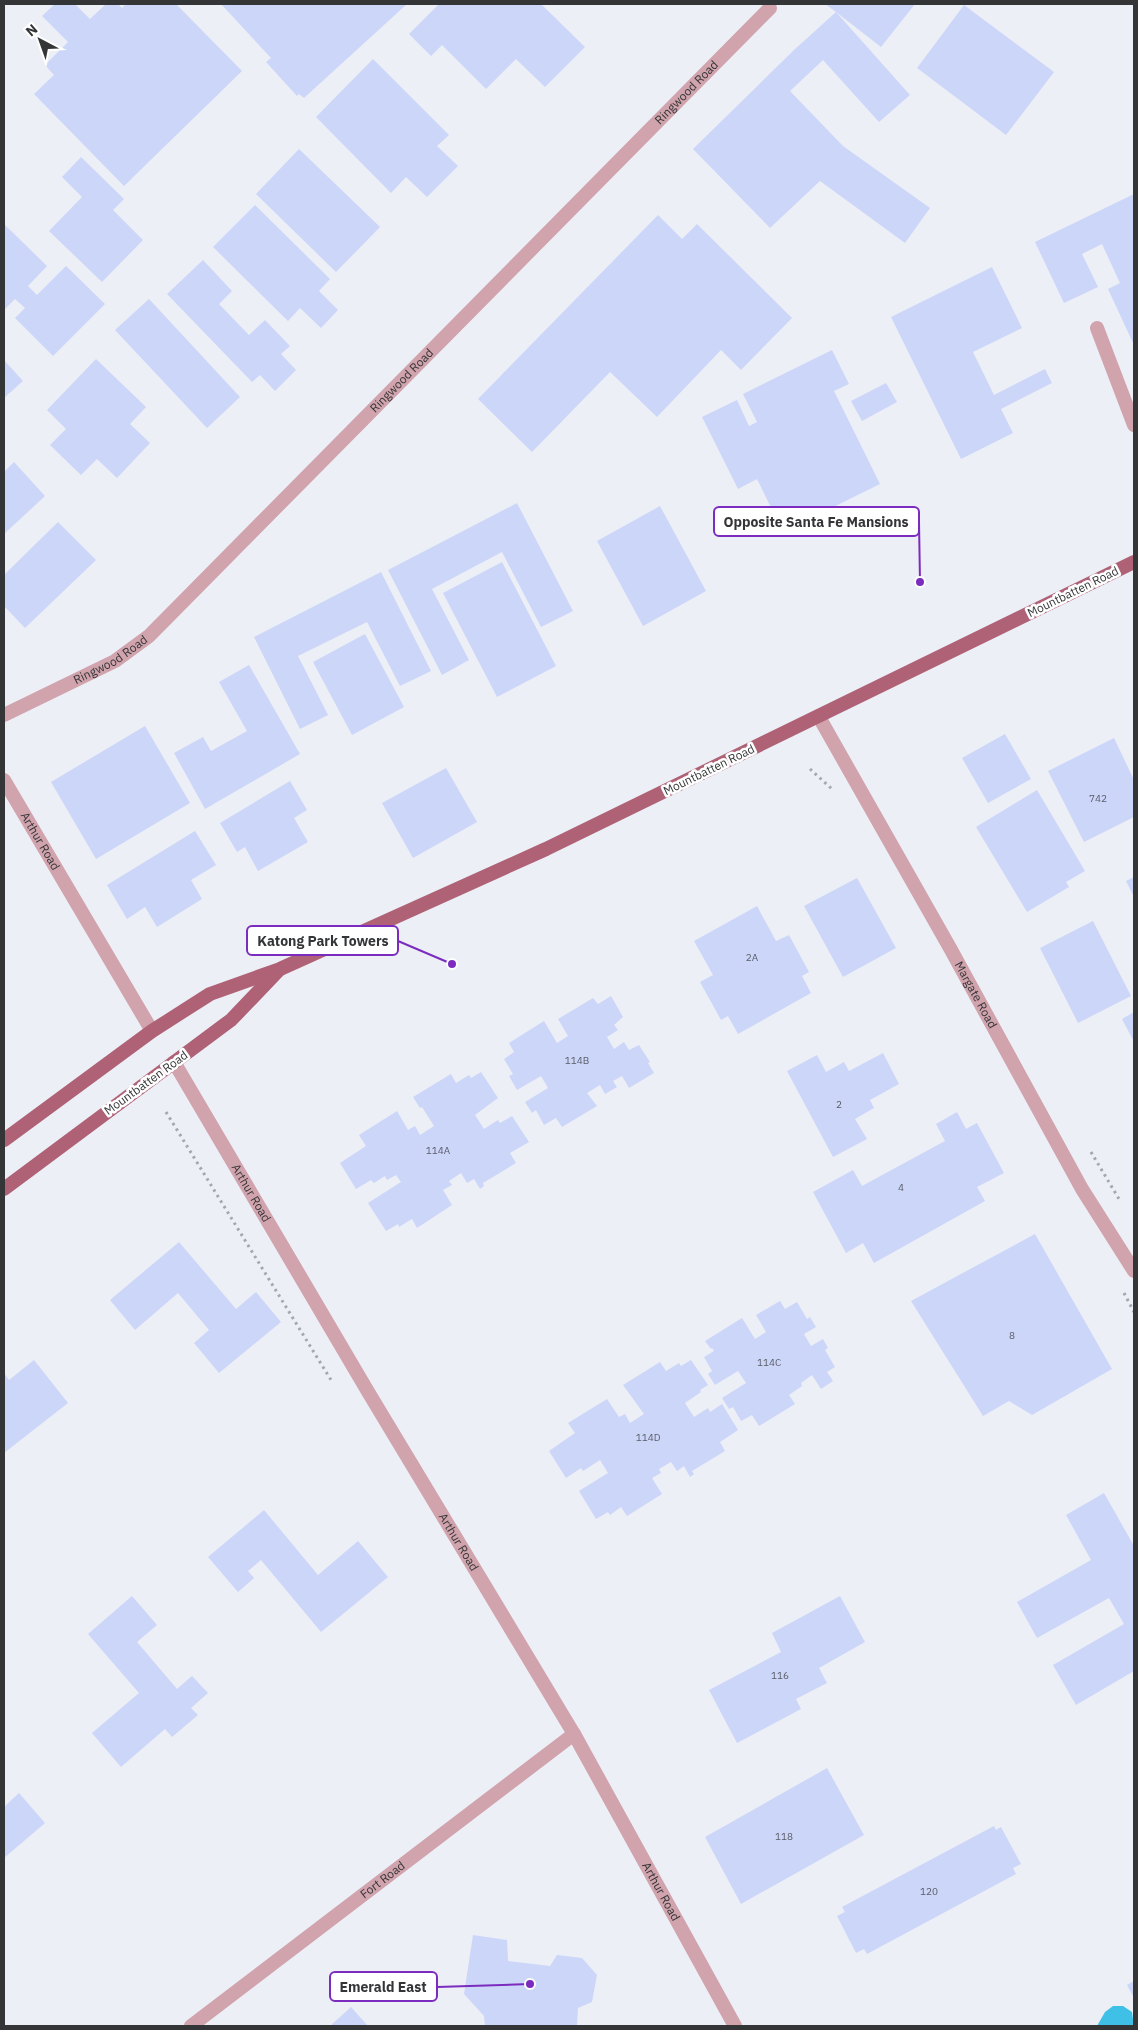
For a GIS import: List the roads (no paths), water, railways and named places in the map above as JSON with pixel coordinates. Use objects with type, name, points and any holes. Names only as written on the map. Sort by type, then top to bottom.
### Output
[{"type":"main road","name":"Mountbatten Road","points":[[4,1140],[152,1031],[210,994],[280,968],[546,849],[1134,562]]},
{"type":"main road","name":"Mountbatten Road","points":[[4,1189],[232,1020],[280,968]]},
{"type":"street","name":"Ringwood Road","points":[[4,714],[114,661],[149,636],[770,8]]},
{"type":"street","points":[[1097,328],[1134,425]]},
{"type":"street","name":"Margate Road","points":[[819,717],[950,948],[1082,1189],[1134,1272]]},
{"type":"street","name":"Arthur Road","points":[[4,780],[152,1031]]},
{"type":"street","name":"Arthur Road","points":[[174,1062],[367,1390],[574,1734],[735,2026]]},
{"type":"street","name":"Fort Road","points":[[191,2026],[574,1734]]},
{"type":"water","points":[[1113,2006],[1123,2006],[1132,2012],[1134,2026],[1097,2026],[1105,2012]]},
{"type":"place","name":"Opposite Santa Fe Mansions","points":[[920,582]]},
{"type":"place","name":"Katong Park Towers","points":[[452,964]]},
{"type":"place","name":"Emerald East","points":[[530,1984]]}]
